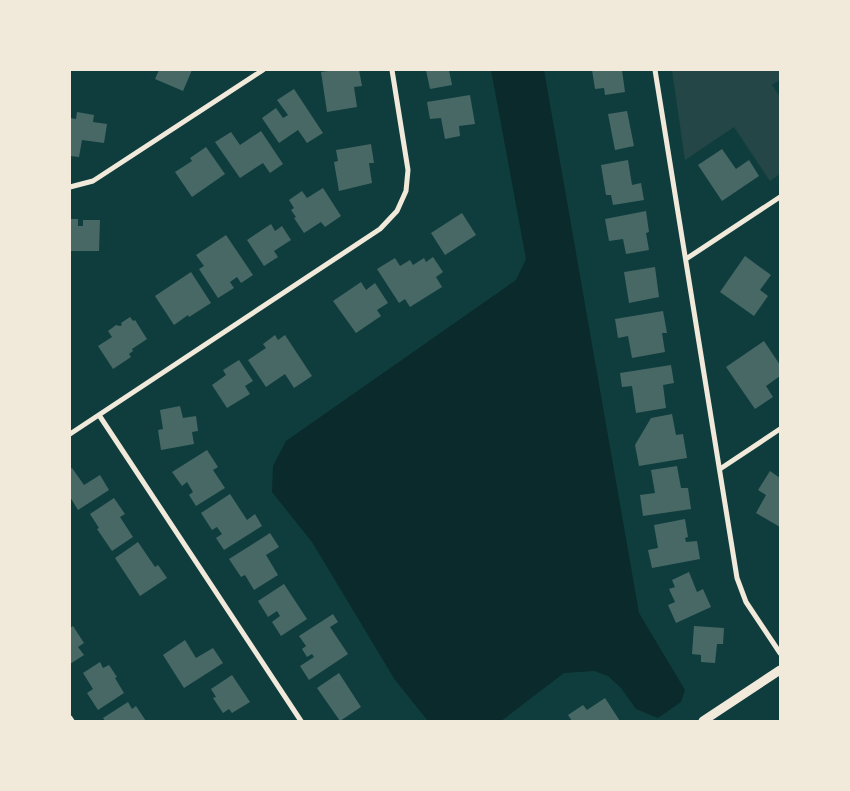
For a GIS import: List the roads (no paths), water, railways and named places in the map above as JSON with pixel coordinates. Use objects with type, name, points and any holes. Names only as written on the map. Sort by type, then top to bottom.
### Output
[{"type":"street","points":[[70,186],[94,181],[263,70]]},
{"type":"street","points":[[70,434],[380,229],[397,212],[406,191],[408,170],[392,70]]},
{"type":"street","points":[[655,70],[737,578],[746,602],[780,653]]},
{"type":"street","points":[[686,259],[780,197]]},
{"type":"street","points":[[99,415],[301,721]]},
{"type":"street","points":[[720,470],[780,429]]},
{"type":"street","points":[[703,721],[780,670]]}]
